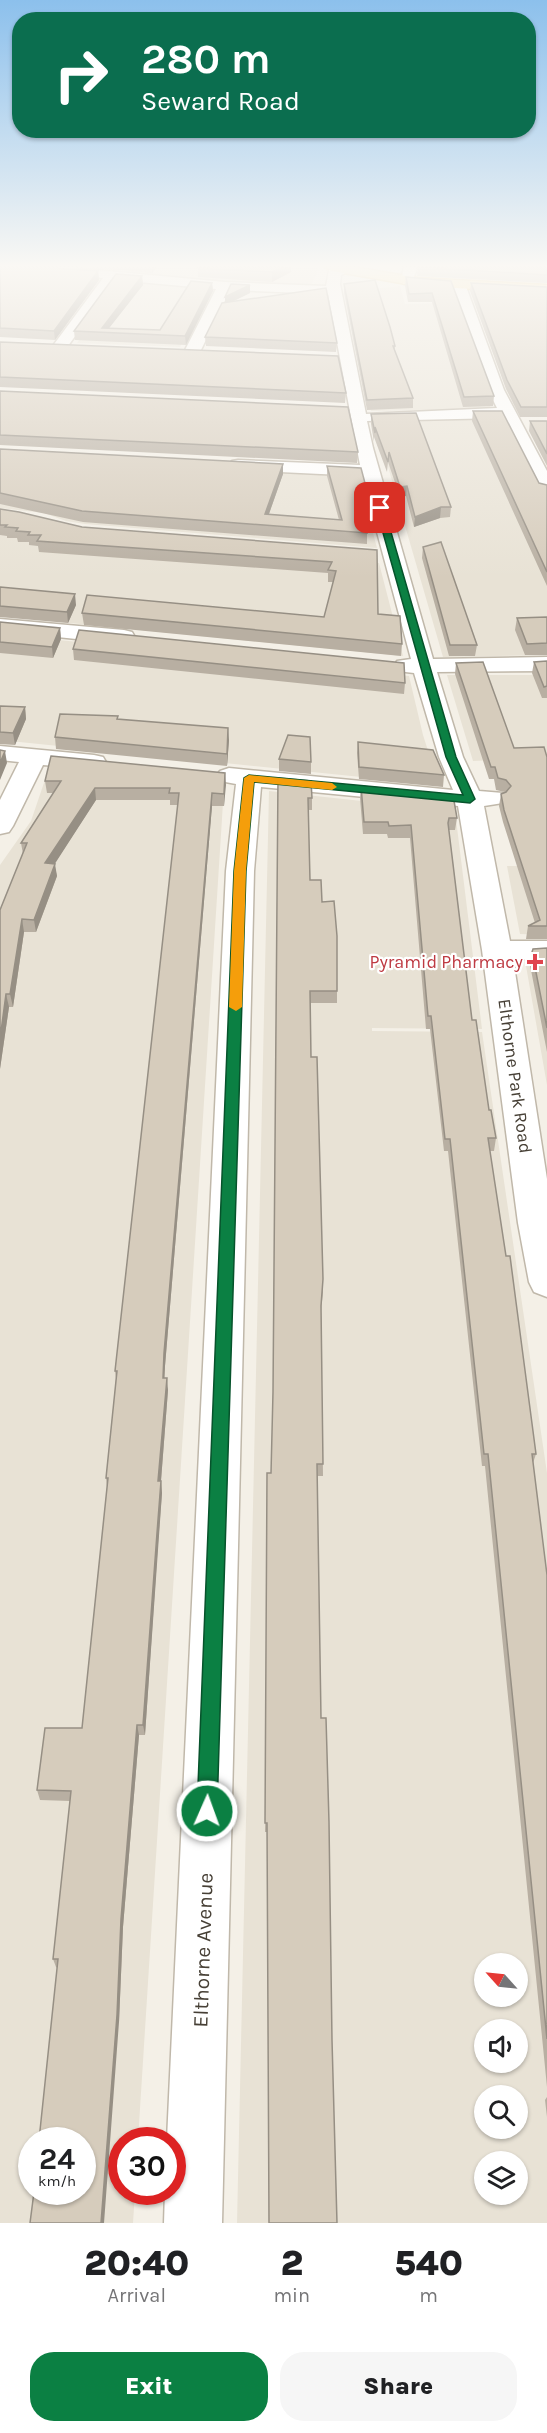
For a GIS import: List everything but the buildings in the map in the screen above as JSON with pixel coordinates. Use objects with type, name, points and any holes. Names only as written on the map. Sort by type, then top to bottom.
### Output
[{"type":"street","name":"Elthorne Park Road","points":[[343,371],[352,413],[371,471],[384,554],[424,666],[451,757],[482,798],[497,950],[534,1125],[536,1223],[547,1282]]},
{"type":"street","points":[[489,371],[496,390],[518,420],[547,488]]},
{"type":"street","points":[[352,413],[518,420]]},
{"type":"street","points":[[222,464],[371,471]]},
{"type":"street","points":[[0,625],[149,640]]},
{"type":"street","points":[[385,664],[424,666],[547,664]]},
{"type":"street","points":[[0,753],[121,765]]},
{"type":"street","points":[[0,826],[34,757]]},
{"type":"street","points":[[202,773],[482,798]]},
{"type":"street","name":"Elthorne Avenue","points":[[193,2223],[240,871],[249,778]]},
{"type":"street","points":[[497,950],[547,950]]},
{"type":"shaded area","points":[[363,371],[477,371],[491,409],[371,411]]},
{"type":"shaded area","points":[[497,419],[547,520],[547,655],[443,657],[375,422]]},
{"type":"shaded area","points":[[0,458],[358,477],[377,548],[85,524],[66,521],[44,513],[0,508]]},
{"type":"shaded area","points":[[0,521],[64,537],[379,563],[403,656],[0,616]]},
{"type":"shaded area","points":[[0,634],[409,676],[423,735],[439,785],[0,740]]},
{"type":"shaded area","points":[[447,675],[547,675],[547,758],[473,761]]},
{"type":"shaded area","points":[[49,768],[224,787],[139,2127],[108,2127],[108,2205],[134,2205],[133,2223],[0,2223],[0,865],[31,821]]},
{"type":"shaded area","points":[[269,791],[455,811],[482,1029],[372,1028],[372,1031],[482,1032],[547,1473],[547,2223],[237,2223]]},
{"type":"shaded area","points":[[507,866],[547,866],[547,935],[520,934]]},
{"type":"shaded area","points":[[526,966],[547,967],[547,1085]]},
{"type":"slow traffic","points":[[236,1007],[240,871],[249,778],[332,787]]},
{"type":"place","name":"Pyramid Pharmacy","points":[[535,962]]},
{"type":"route","points":[[207,1811],[240,871],[249,778],[470,799],[451,757],[434,703],[380,508]]}]
